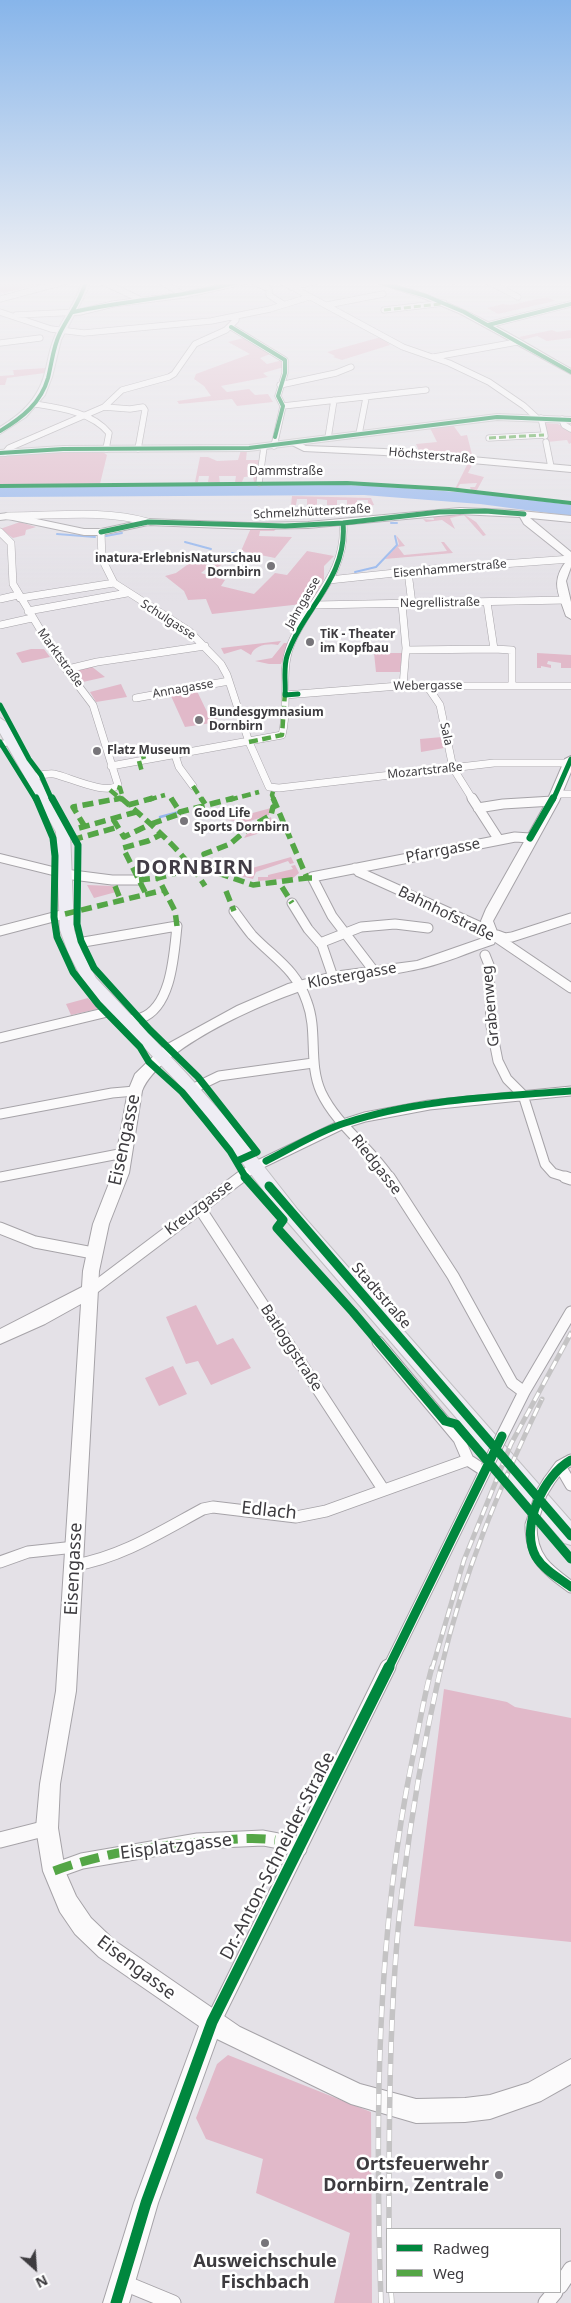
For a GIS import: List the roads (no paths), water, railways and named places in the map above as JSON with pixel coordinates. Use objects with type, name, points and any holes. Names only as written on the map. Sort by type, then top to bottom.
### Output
[{"type":"main road","points":[[0,431],[21,417],[35,404],[44,388]]},
{"type":"main road","points":[[3,453],[106,449],[264,447],[490,418],[538,417],[567,419]]},
{"type":"main road","name":"Stadtstraße","points":[[0,722],[5,741],[31,777],[63,832],[66,914],[72,944],[90,981],[120,1015],[192,1089],[292,1216],[567,1531]]},
{"type":"street","points":[[3,453],[9,448],[87,416],[104,407],[122,390],[127,388]]},
{"type":"street","points":[[274,446],[283,406],[278,396],[279,388]]},
{"type":"street","points":[[500,388],[538,417],[551,467]]},
{"type":"street","points":[[283,406],[426,390]]},
{"type":"street","points":[[360,434],[366,398]]},
{"type":"street","points":[[328,438],[334,400]]},
{"type":"street","points":[[35,404],[87,416],[108,430],[109,436],[106,449]]},
{"type":"street","points":[[104,407],[130,409],[143,407],[145,410],[138,449]]},
{"type":"street","points":[[567,419],[564,426],[571,429]]},
{"type":"street","points":[[489,438],[545,438]]},
{"type":"street","name":"Höchsterstraße","points":[[295,444],[304,448],[398,453],[571,469]]},
{"type":"street","points":[[259,483],[264,447]]},
{"type":"street","name":"Schmelzhütterstraße","points":[[4,516],[104,515],[134,518],[148,522],[250,526],[343,524],[446,512],[485,511],[571,520]]},
{"type":"street","points":[[524,514],[527,522],[571,559],[562,574],[571,616]]},
{"type":"street","points":[[4,516],[76,532],[101,532]]},
{"type":"street","name":"Schmelzhütterstraße","points":[[101,532],[148,522]]},
{"type":"street","name":"Jahngasse","points":[[248,742],[282,735],[286,658],[341,556],[345,534],[343,524]]},
{"type":"street","name":"Marktstraße","points":[[0,532],[11,543],[11,576],[19,597],[56,656],[93,705],[116,788],[104,790],[53,774],[31,777]]},
{"type":"street","name":"Schulgasse","points":[[101,532],[102,559],[114,583],[180,625],[205,646],[221,664],[229,681],[248,742],[267,785],[273,788],[281,788]]},
{"type":"street","name":"Eisenhammerstraße","points":[[329,580],[571,559]]},
{"type":"street","points":[[408,572],[412,604]]},
{"type":"street","points":[[0,599],[114,583]]},
{"type":"street","points":[[28,611],[127,593]]},
{"type":"street","name":"Negrellistraße","points":[[315,605],[487,602],[566,593]]},
{"type":"street","points":[[487,602],[494,649]]},
{"type":"street","points":[[402,604],[406,650],[404,686]]},
{"type":"street","points":[[0,624],[32,618]]},
{"type":"street","points":[[69,671],[97,662],[205,646]]},
{"type":"street","points":[[406,650],[512,650],[512,686]]},
{"type":"street","name":"Annagasse","points":[[136,698],[229,681]]},
{"type":"street","name":"Webergasse","points":[[285,695],[404,686],[571,686]]},
{"type":"street","name":"Sala","points":[[427,686],[440,705],[453,768],[499,840]]},
{"type":"street","points":[[111,766],[248,742]]},
{"type":"street","points":[[172,756],[193,786]]},
{"type":"street","points":[[570,761],[554,797],[530,838],[487,921],[491,934],[505,938],[571,918]]},
{"type":"street","name":"Mozartstraße","points":[[281,788],[453,768],[508,763],[570,761]]},
{"type":"street","points":[[478,808],[571,794]]},
{"type":"street","name":"Pfarrgasse","points":[[355,868],[499,840],[519,837],[530,838]]},
{"type":"street","points":[[0,858],[65,874],[112,880],[139,880]]},
{"type":"street","points":[[355,868],[311,879],[332,916],[374,972]]},
{"type":"street","name":"Bahnhofstraße","points":[[355,868],[360,872],[471,922],[571,988]]},
{"type":"street","points":[[292,904],[308,929],[320,943],[333,977]]},
{"type":"street","name":"Riedgasse","points":[[234,911],[252,935],[290,969],[301,985],[312,1020],[313,1063],[321,1091],[335,1115],[385,1171],[453,1276],[512,1383],[524,1392]]},
{"type":"street","points":[[0,931],[66,914]]},
{"type":"street","points":[[320,943],[361,927],[377,925],[428,928]]},
{"type":"street","points":[[0,1038],[120,1015],[137,1020],[159,1004],[166,993],[173,926],[72,944]]},
{"type":"street","name":"Klostergasse","points":[[161,1056],[242,1009],[301,985],[333,977],[411,966],[489,941],[491,934]]},
{"type":"street","name":"Grabenweg","points":[[485,955],[489,965],[490,1018],[495,1052],[507,1079],[523,1095],[545,1164],[553,1173],[571,1179]]},
{"type":"street","name":"Eisengasse","points":[[161,1056],[140,1078],[135,1091],[121,1173],[101,1224],[93,1254],[66,1691],[50,1784],[47,1828],[54,1872],[68,1904],[82,1926],[106,1949],[232,2035],[359,2096],[416,2111],[465,2110],[490,2107],[533,2093],[571,2071]]},
{"type":"street","points":[[192,1089],[220,1076],[313,1063]]},
{"type":"street","points":[[0,1114],[112,1093],[135,1091]]},
{"type":"street","name":"Kreuzgasse","points":[[90,1291],[254,1167],[343,1124],[365,1117],[429,1105],[571,1091]]},
{"type":"street","points":[[0,1177],[124,1153]]},
{"type":"street","name":"Batloggstraße","points":[[199,1207],[383,1489]]},
{"type":"street","points":[[0,1228],[34,1242],[93,1254]]},
{"type":"street","points":[[0,1337],[39,1319],[90,1291]]},
{"type":"street","name":"Dr.-Anton-Schneider-Straße","points":[[119,2292],[146,2203],[212,2022],[300,1849],[524,1392],[571,1312]]},
{"type":"street","points":[[378,1342],[459,1439],[468,1460],[486,1469]]},
{"type":"street","name":"Edlach","points":[[0,1562],[28,1552],[75,1556],[88,1564],[119,1552],[203,1509],[213,1506],[296,1517],[326,1511],[468,1460]]},
{"type":"street","points":[[566,1463],[549,1481],[538,1501],[531,1525],[532,1544],[540,1563],[571,1587]]},
{"type":"street","points":[[566,1463],[571,1485]]},
{"type":"street","points":[[0,1840],[47,1828]]},
{"type":"street","name":"Eisplatzgasse","points":[[54,1872],[82,1861],[148,1848],[198,1841],[263,1838],[279,1841],[300,1849]]},
{"type":"street","points":[[561,2284],[571,2269]]},
{"type":"street","points":[[119,2292],[173,2303]]},
{"type":"street","points":[[546,2303],[554,2293]]},
{"type":"water","points":[[305,484],[405,488],[538,501],[571,505],[571,516],[480,504],[364,495],[0,497],[0,488]]},
{"type":"waterway","points":[[391,523],[397,523]]},
{"type":"waterway","points":[[106,536],[122,533]]},
{"type":"waterway","points":[[57,534],[95,537]]},
{"type":"waterway","points":[[355,572],[376,567],[397,545],[395,536]]},
{"type":"waterway","points":[[185,542],[211,549]]},
{"type":"waterway","points":[[232,553],[243,555]]},
{"type":"waterway","points":[[160,817],[179,812]]},
{"type":"railway","points":[[432,1669],[464,1560],[511,1444],[571,1333]]},
{"type":"railway","points":[[441,1669],[460,1599],[484,1531],[542,1399]]},
{"type":"railway","points":[[381,2303],[378,2166],[381,2028],[385,1960],[401,1824],[426,1689],[432,1667]]},
{"type":"railway","points":[[389,2228],[389,2145],[394,1975],[402,1891],[414,1807],[441,1667]]},
{"type":"railway","points":[[391,2293],[392,2303]]},
{"type":"place","name":"inatura-ErlebnisNaturschau Dornbirn","points":[[271,566]]},
{"type":"place","name":"TiK - Theater im Kopfbau","points":[[310,642]]},
{"type":"place","name":"Bundesgymnasium Dornbirn","points":[[199,720]]},
{"type":"place","name":"Flatz Museum","points":[[97,751]]},
{"type":"place","name":"Good Life Sports Dornbirn","points":[[184,821]]},
{"type":"place","name":"Ortsfeuerwehr Dornbirn, Zentrale","points":[[499,2175]]},
{"type":"place","name":"Ausweichschule Fischbach","points":[[265,2243]]},
{"type":"district","name":"DORNBIRN","points":[[195,868]]}]
